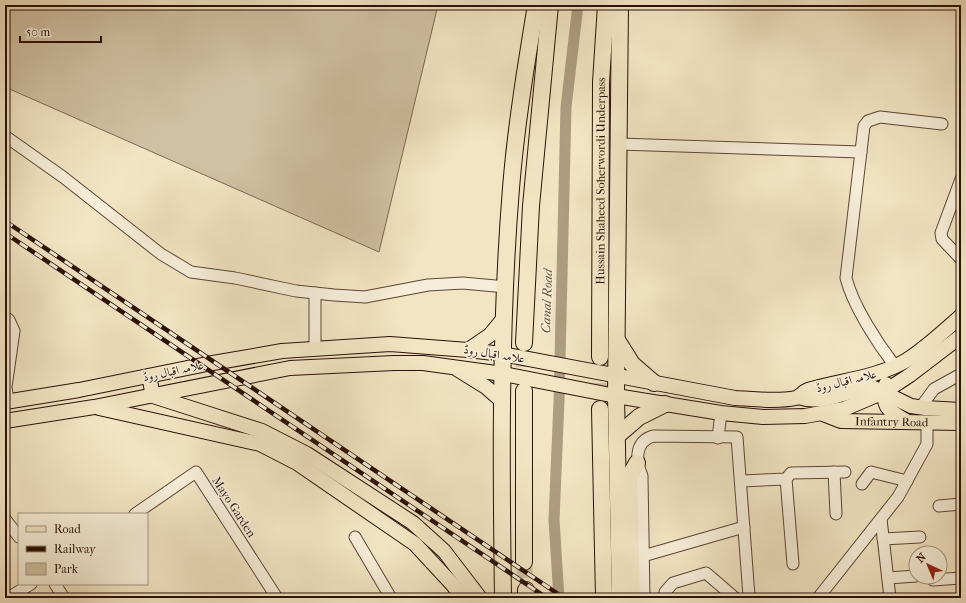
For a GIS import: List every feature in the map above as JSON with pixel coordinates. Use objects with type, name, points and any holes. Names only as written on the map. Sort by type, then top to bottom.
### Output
[{"type":"highway","points":[[503,598],[502,354],[511,187],[524,80],[536,5]]},
{"type":"highway","points":[[524,344],[532,206],[550,5]]},
{"type":"highway","name":"Hussain Shaheed Soherwordi Underpass","points":[[600,357],[601,82],[606,5]]},
{"type":"highway","points":[[620,5],[616,396],[620,598]]},
{"type":"highway","points":[[617,340],[632,364],[654,382]]},
{"type":"highway","points":[[524,391],[524,562]]},
{"type":"highway","points":[[617,436],[639,417],[665,404]]},
{"type":"highway","points":[[600,409],[604,598]]},
{"type":"highway","points":[[632,598],[630,477],[637,463]]},
{"type":"main road","name":"علامہ اقبال روڈ","points":[[6,401],[79,390],[274,352],[390,344],[502,354],[617,377],[654,382],[735,398],[761,400],[798,398],[806,391],[892,368],[915,355],[961,316]]},
{"type":"main road","points":[[468,350],[490,335],[504,318]]},
{"type":"main road","name":"علامہ اقبال روڈ","points":[[5,420],[94,407],[290,368],[394,363],[423,363],[452,366],[536,380],[616,396],[721,413],[763,417],[823,414],[857,404],[884,392],[910,375],[961,336]]},
{"type":"main road","points":[[452,366],[486,387],[502,401]]},
{"type":"main road","points":[[892,368],[884,392],[884,403],[886,407],[906,421]]},
{"type":"main road","points":[[149,376],[153,396],[204,411],[262,431],[307,454],[413,523],[444,551],[480,598]]},
{"type":"main road","points":[[204,411],[197,398],[209,383]]},
{"type":"main road","name":"Infantry Road","points":[[798,398],[808,401],[827,398],[870,386],[904,403],[920,408],[961,410]]},
{"type":"main road","points":[[94,407],[260,444],[298,463],[416,544],[454,585],[463,598]]},
{"type":"main road","name":"Infantry Road","points":[[823,414],[841,421],[961,423]]},
{"type":"street","points":[[892,368],[885,353],[850,293],[846,278],[864,126],[868,121],[880,117],[942,124]]},
{"type":"street","points":[[5,136],[63,177],[161,254],[191,272],[235,278],[315,293],[366,297],[428,285],[463,283],[506,287]]},
{"type":"street","points":[[619,144],[861,152]]},
{"type":"street","points":[[961,179],[958,196],[942,233],[942,239],[961,259]]},
{"type":"street","points":[[315,293],[315,349]]},
{"type":"street","points":[[5,317],[10,320],[14,331],[6,387],[6,401]]},
{"type":"street","points":[[920,408],[934,389],[961,374]]},
{"type":"street","points":[[718,438],[721,413]]},
{"type":"street","points":[[818,598],[881,519],[907,481],[927,444],[927,422]]},
{"type":"street","points":[[644,598],[642,476],[637,463],[638,451],[645,438],[653,436],[718,438],[737,437],[748,598]]},
{"type":"street","name":"Mayo Garden","points":[[136,513],[196,472],[277,598]]},
{"type":"street","points":[[793,564],[786,479],[791,473],[840,472],[836,514]]},
{"type":"street","points":[[862,484],[871,472],[907,481]]},
{"type":"street","points":[[741,481],[786,479]]},
{"type":"street","points":[[939,506],[961,504]]},
{"type":"street","points":[[881,519],[890,598]]},
{"type":"street","points":[[5,520],[18,536]]},
{"type":"street","points":[[643,556],[744,527]]},
{"type":"street","points":[[355,537],[391,598]]},
{"type":"street","points":[[883,539],[920,537]]},
{"type":"street","points":[[665,592],[673,583],[706,573],[735,598]]},
{"type":"street","points":[[888,578],[908,577]]},
{"type":"street","points":[[948,579],[961,578]]},
{"type":"street","points":[[8,598],[29,585]]},
{"type":"street","points":[[56,585],[64,598]]},
{"type":"green space","points":[[5,5],[438,5],[379,252],[5,87]]},
{"type":"waterway","name":"Canal Road","points":[[559,598],[554,520],[559,401],[566,107],[578,5]]},
{"type":"tunnel","points":[[524,344],[524,391]]},
{"type":"tunnel","points":[[600,359],[600,408]]},
{"type":"tunnel","points":[[524,562],[526,590]]},
{"type":"railway","points":[[5,221],[564,598]]},
{"type":"railway","points":[[5,233],[547,598]]}]
